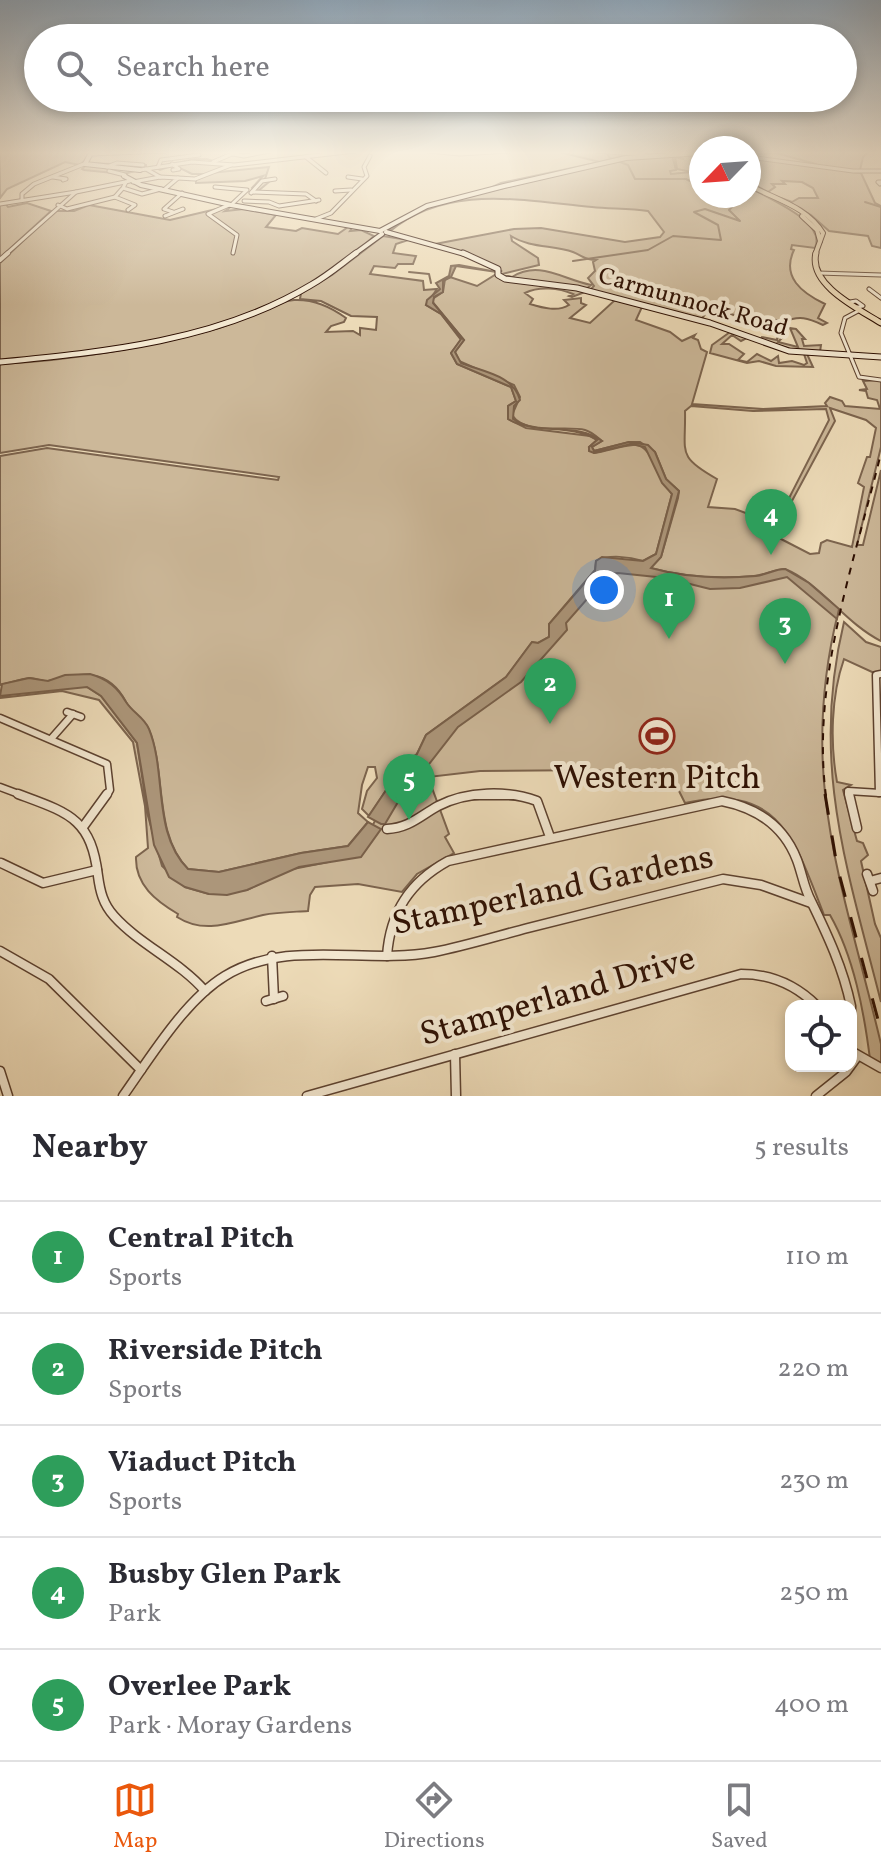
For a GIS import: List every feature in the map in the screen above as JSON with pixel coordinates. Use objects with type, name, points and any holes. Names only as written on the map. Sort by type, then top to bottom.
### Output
[{"type":"main road","name":"Carmunnock Road","points":[[219,202],[395,235],[463,253],[507,279],[577,288],[710,323],[779,348],[881,357]]},
{"type":"main road","points":[[0,362],[108,352],[219,326],[273,305],[312,285],[406,215],[441,202]]},
{"type":"main road","points":[[779,202],[820,230],[814,262],[817,273],[850,302],[881,323]]},
{"type":"street","points":[[0,260],[65,202]]},
{"type":"street","points":[[59,208],[89,202]]},
{"type":"street","points":[[128,202],[135,205],[129,209]]},
{"type":"street","points":[[172,202],[164,209],[173,212]]},
{"type":"street","points":[[233,202],[208,214],[237,235],[233,253]]},
{"type":"street","points":[[244,208],[248,206],[245,202]]},
{"type":"street","points":[[252,202],[281,206],[309,202]]},
{"type":"street","points":[[316,219],[331,213],[340,202]]},
{"type":"street","points":[[165,216],[183,209]]},
{"type":"street","points":[[817,273],[881,275]]},
{"type":"street","points":[[869,289],[881,298]]},
{"type":"street","points":[[859,308],[842,322],[841,333],[859,377],[881,380]]},
{"type":"street","points":[[857,828],[848,791],[880,793],[879,674]]},
{"type":"street","points":[[51,739],[74,715]]},
{"type":"street","points":[[0,718],[107,764],[110,790],[83,827]]},
{"type":"street","points":[[0,787],[71,818],[83,827],[94,847],[99,889],[111,914],[205,991]]},
{"type":"street","points":[[387,829],[404,828],[435,805],[471,794],[529,797],[539,803],[550,837]]},
{"type":"street","points":[[387,956],[390,926],[399,904],[432,868],[469,855],[712,801],[736,803],[762,815],[785,837],[811,903],[839,955],[849,1000]]},
{"type":"street","points":[[3,862],[43,883],[97,870]]},
{"type":"street","points":[[873,891],[869,877],[881,878]]},
{"type":"street","name":"Stamperland Gardens","points":[[123,1096],[205,991],[239,967],[272,956],[387,956],[454,947],[723,879],[761,885],[811,903]]},
{"type":"street","points":[[0,951],[49,979],[141,1070]]},
{"type":"street","points":[[272,956],[274,999]]},
{"type":"street","name":"Stamperland Drive","points":[[307,1096],[741,974],[757,974],[780,981],[803,992],[811,1000]]},
{"type":"street","points":[[455,1054],[456,1096]]},
{"type":"street","points":[[857,1054],[879,1067]]},
{"type":"street","points":[[0,1071],[8,1096]]},
{"type":"street","points":[[816,1096],[846,1072]]},
{"type":"shaded area","points":[[445,202],[456,202],[412,217],[389,232],[391,227],[418,211]]},
{"type":"shaded area","points":[[543,202],[689,202],[689,208],[761,208],[761,202],[776,202],[794,212],[812,229],[816,238],[815,248],[792,245],[792,276],[809,295],[825,304],[818,318],[827,323],[823,325],[804,318],[789,320],[784,322],[787,324],[785,335],[778,342],[798,347],[790,328],[796,329],[805,339],[802,339],[804,346],[821,345],[820,352],[791,349],[760,340],[762,337],[777,340],[780,321],[741,312],[740,316],[708,310],[701,320],[590,290],[594,286],[588,278],[595,271],[593,262],[596,260],[565,250],[526,243],[511,236],[512,241],[538,258],[539,265],[502,274],[512,277],[522,272],[541,270],[591,285],[585,290],[562,284],[585,292],[572,297],[569,296],[573,294],[549,289],[525,293],[533,299],[530,304],[550,309],[569,305],[564,300],[581,298],[581,303],[586,305],[570,318],[590,323],[615,300],[642,307],[636,320],[670,332],[682,341],[695,335],[693,338],[707,352],[692,404],[763,409],[827,406],[825,403],[830,397],[842,401],[845,406],[880,409],[877,400],[868,398],[866,391],[859,390],[867,389],[863,381],[881,380],[881,447],[857,545],[863,545],[881,470],[881,641],[856,625],[798,575],[785,569],[754,576],[727,577],[688,575],[650,568],[661,557],[679,491],[666,479],[655,452],[640,442],[594,451],[592,447],[602,441],[588,431],[527,426],[512,415],[520,397],[514,385],[459,361],[455,352],[464,340],[431,300],[443,292],[445,279],[450,277],[477,286],[501,271],[473,256],[435,244],[514,229],[541,228],[625,242],[660,237],[664,232],[648,211]],"holes":[[[691,406],[753,411],[826,409],[829,420],[784,508],[759,518],[735,509],[708,507],[717,479],[695,465],[686,452],[685,411]],[[830,408],[866,420],[876,428],[870,457],[867,457],[858,483],[864,487],[852,547],[827,540],[821,543],[819,553],[810,554],[781,539],[779,525],[835,421]]]},
{"type":"shaded area","points":[[787,202],[875,202],[881,206],[881,248],[872,246],[868,236],[829,231],[811,215]]},
{"type":"shaded area","points":[[5,203],[8,207],[27,203],[51,211],[0,258],[0,204]]},
{"type":"shaded area","points":[[89,205],[170,220],[232,206],[225,211],[244,209],[276,215],[266,227],[296,231],[302,228],[338,234],[348,227],[352,228],[350,231],[361,230],[374,236],[327,274],[240,318],[151,343],[0,361],[0,263],[59,206],[57,211],[74,211]]},
{"type":"shaded area","points":[[383,236],[408,240],[396,244],[393,253],[416,256],[413,264],[398,264],[395,268],[374,266],[370,274],[423,281],[424,290],[437,289],[426,305],[441,314],[461,340],[451,353],[457,364],[511,387],[516,401],[508,406],[508,419],[526,428],[590,436],[597,440],[589,447],[594,453],[633,445],[645,449],[672,494],[656,554],[643,561],[613,557],[596,561],[595,570],[549,624],[549,637],[538,643],[532,642],[506,677],[426,735],[417,754],[403,765],[369,816],[362,809],[367,791],[377,778],[375,767],[368,767],[358,813],[368,822],[348,846],[301,853],[219,872],[188,869],[177,854],[165,821],[158,765],[149,730],[111,683],[93,675],[82,675],[46,681],[30,678],[0,685],[0,456],[47,448],[278,480],[279,477],[49,445],[0,453],[0,364],[83,356],[165,342],[219,328],[294,300],[322,304],[346,318],[326,332],[353,331],[360,335],[360,328],[376,330],[377,317],[351,316],[321,301],[300,299],[301,293],[332,275]]},
{"type":"shaded area","points":[[459,265],[497,272],[456,266],[451,277],[443,281],[443,292],[434,297],[433,303],[464,340],[455,352],[461,363],[511,385],[520,400],[514,406],[513,419],[545,428],[530,427],[508,419],[508,406],[516,401],[511,387],[457,364],[451,353],[461,339],[441,314],[426,305],[427,300],[440,289],[436,283],[449,276],[451,266]]},
{"type":"shaded area","points":[[730,332],[747,338],[741,341],[732,335],[722,344],[729,344],[744,354],[738,360],[747,362],[757,354],[771,361],[778,356],[779,363],[792,361],[804,365],[807,363],[804,354],[807,354],[813,367],[776,366],[759,361],[747,363],[710,353],[712,345]]},
{"type":"shaded area","points":[[548,429],[569,430],[591,435],[602,441],[592,447],[594,451],[629,442],[648,445],[655,452],[666,479],[679,491],[661,557],[651,568],[690,576],[716,577],[756,576],[785,569],[809,583],[839,609],[837,619],[787,577],[740,588],[710,589],[666,578],[609,574],[566,623],[567,630],[521,682],[458,727],[426,768],[411,780],[385,824],[381,824],[368,817],[403,765],[417,754],[426,735],[506,677],[532,642],[538,643],[549,637],[549,624],[595,571],[596,561],[602,557],[643,561],[656,554],[672,494],[662,483],[645,447],[631,444],[594,453],[589,451],[589,447],[597,440],[576,432]]},
{"type":"shaded area","points":[[608,569],[699,582],[789,574],[838,613],[827,672],[822,728],[824,780],[840,882],[881,1044],[881,1063],[870,1059],[861,1004],[846,949],[830,915],[824,915],[792,842],[779,823],[763,810],[743,801],[717,799],[685,803],[679,791],[671,786],[597,770],[480,771],[428,777],[449,834],[445,837],[454,853],[417,874],[402,892],[358,884],[315,887],[310,895],[308,911],[269,914],[219,925],[198,925],[177,917],[178,914],[148,891],[139,876],[136,857],[148,848],[145,806],[133,742],[99,700],[62,691],[0,698],[63,687],[87,687],[101,696],[137,743],[148,816],[162,866],[185,887],[209,894],[247,890],[288,870],[328,862],[362,845],[383,806],[444,733],[542,649],[559,624]]},
{"type":"shaded area","points":[[844,622],[866,642],[881,647],[881,672],[872,672],[844,659],[834,704],[833,752],[837,782],[851,785],[843,790],[857,841],[863,843],[868,855],[861,861],[881,938],[881,1002],[845,860],[832,768],[834,673]]},
{"type":"shaded area","points":[[90,674],[116,688],[149,729],[158,764],[169,838],[188,869],[219,872],[301,853],[348,846],[368,822],[381,829],[361,857],[299,867],[247,890],[227,895],[185,887],[169,877],[154,845],[137,743],[101,696],[87,687],[0,696],[2,684],[29,678],[48,681],[65,675]]},
{"type":"waterway","points":[[865,202],[881,207]]},
{"type":"waterway","points":[[573,261],[648,250],[673,236],[721,240],[718,225],[694,212],[705,209],[740,221],[729,210],[731,208]]},
{"type":"waterway","points":[[409,272],[429,274],[431,283]]},
{"type":"railway","points":[[826,796],[824,710],[830,666],[848,580],[881,453]]},
{"type":"railway","points":[[825,794],[837,866],[881,1031]]},
{"type":"place","name":"Busby Glen Park","points":[[771,555]]},
{"type":"place","name":"Central Pitch","points":[[669,639]]},
{"type":"place","name":"Viaduct Pitch","points":[[785,664]]},
{"type":"place","name":"Riverside Pitch","points":[[550,724]]},
{"type":"place","name":"Western Pitch","points":[[657,736]]},
{"type":"place","name":"Overlee Park","points":[[409,820]]}]
